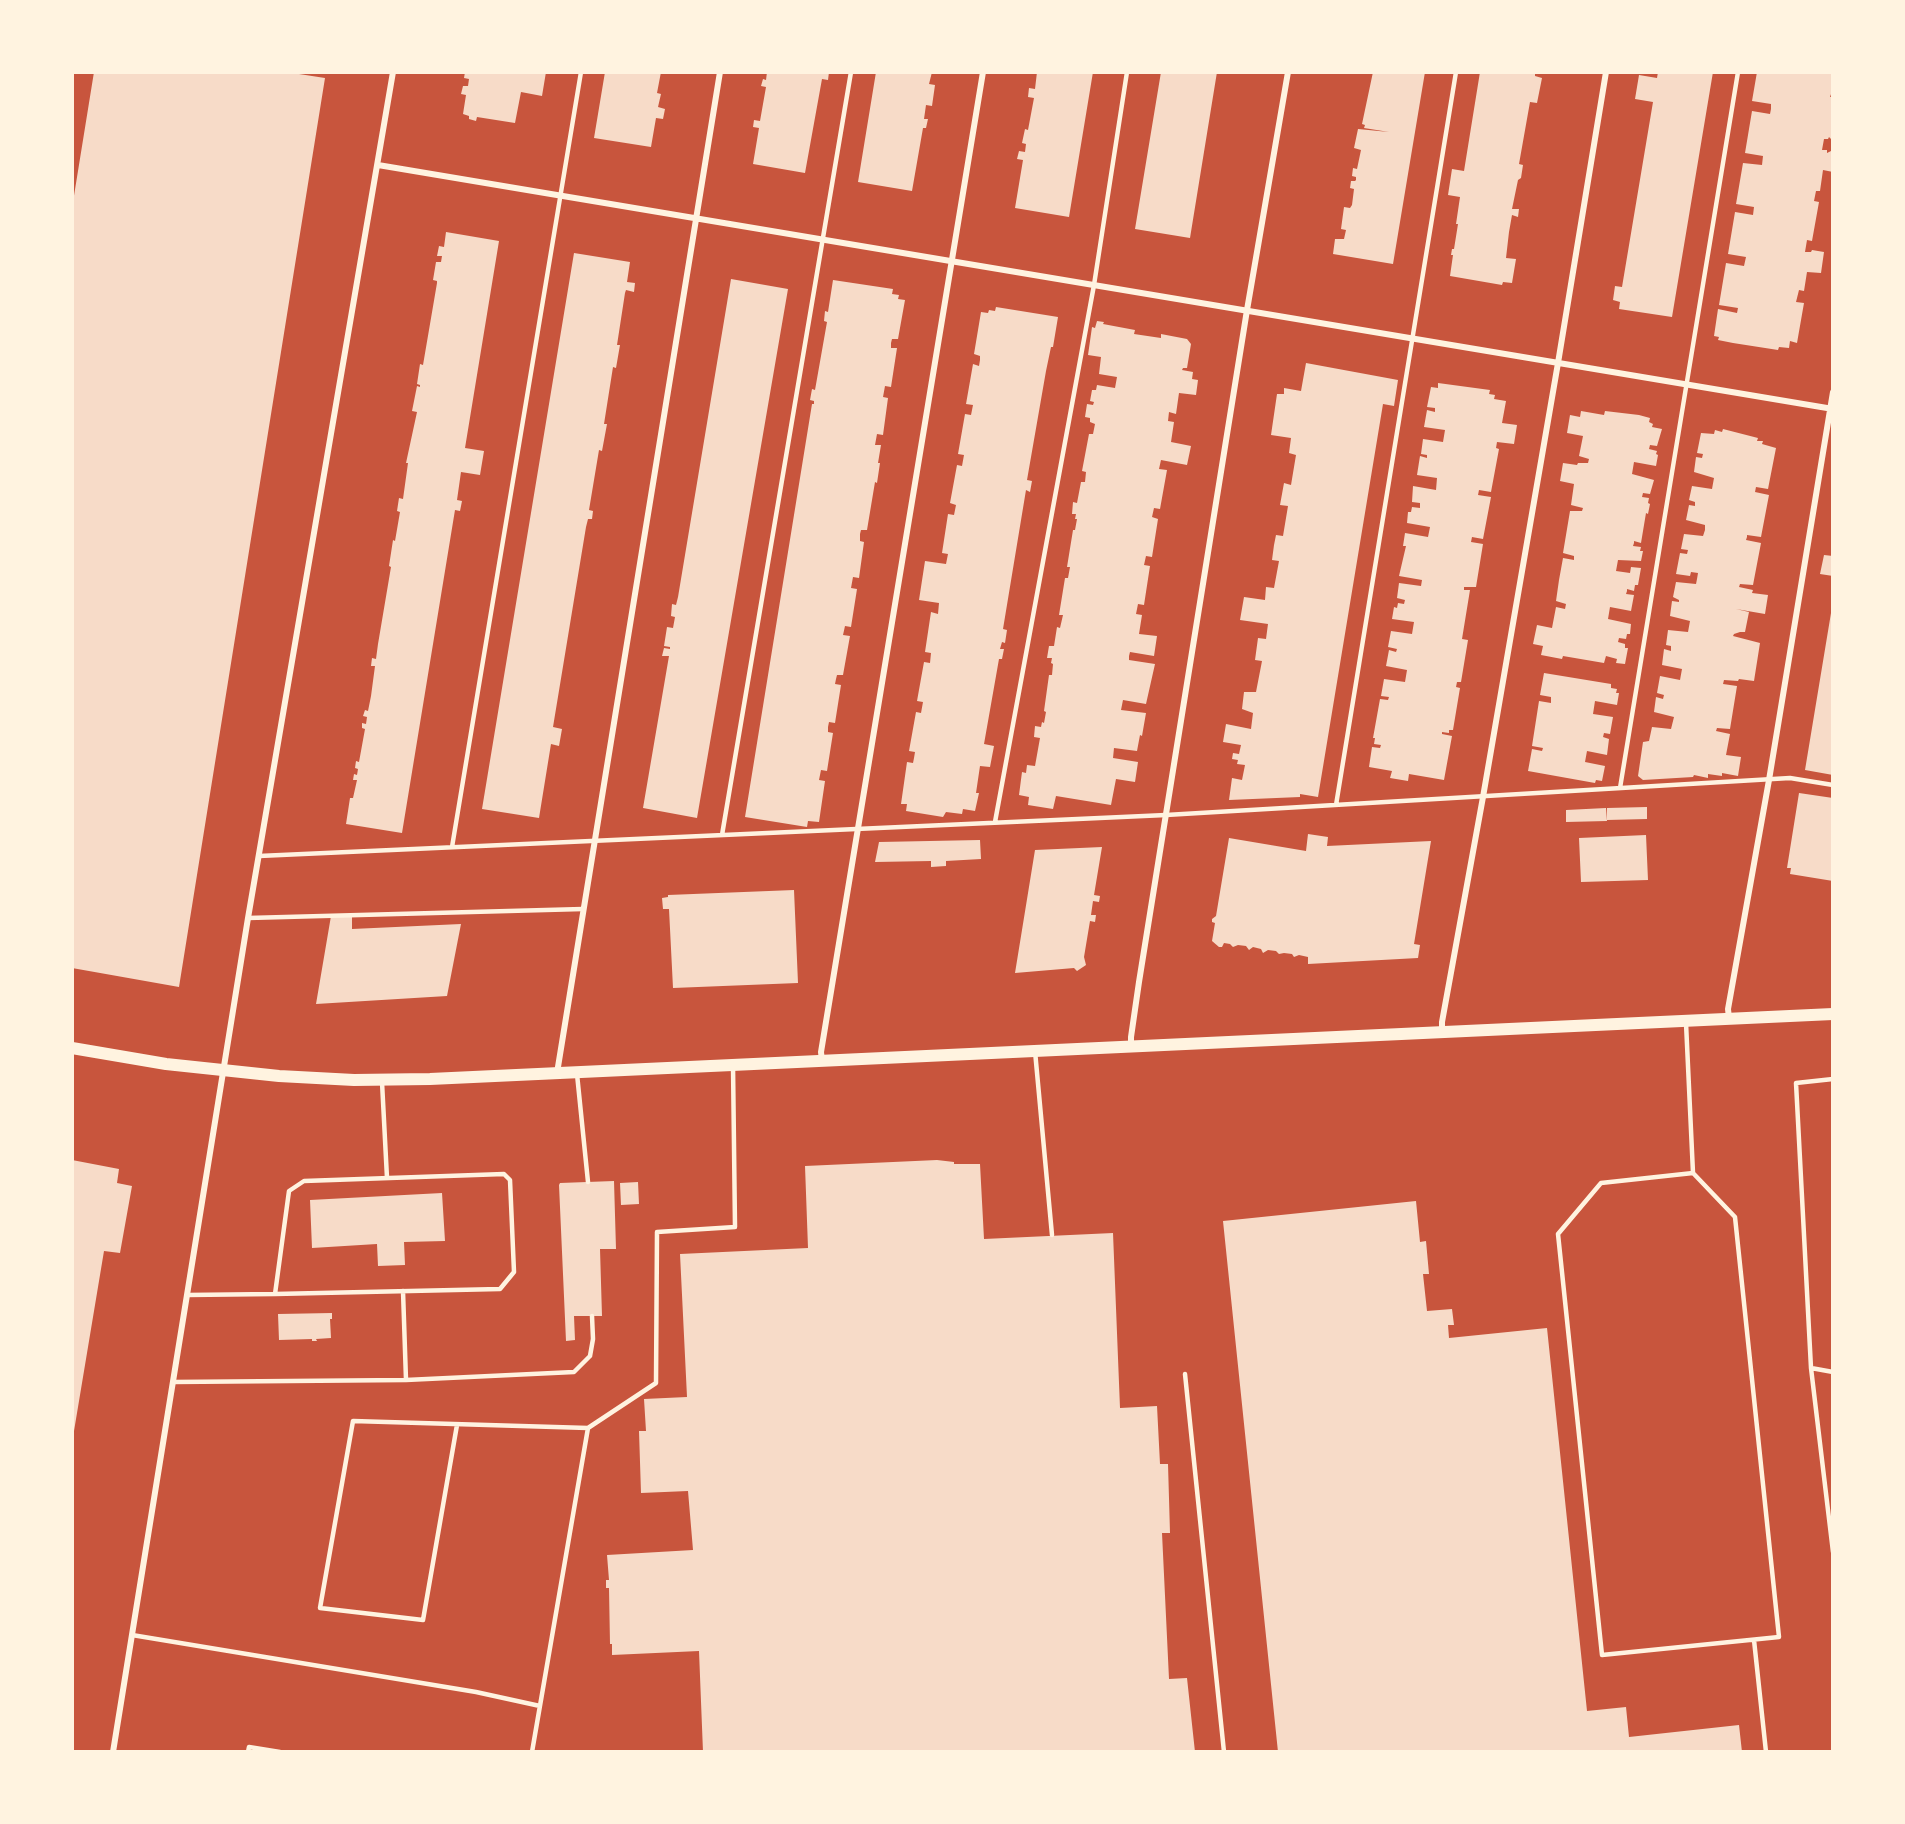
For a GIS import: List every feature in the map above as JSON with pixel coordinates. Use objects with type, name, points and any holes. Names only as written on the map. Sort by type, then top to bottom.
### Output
[{"type":"main road","points":[[72,1048],[223,1071],[279,1076],[381,1080],[557,1074],[1833,1014]]},
{"type":"street","points":[[113,1752],[248,918],[393,72]]},
{"type":"street","points":[[557,1074],[720,72]]},
{"type":"street","points":[[822,1061],[821,1052],[860,829],[983,72]]},
{"type":"street","points":[[1131,1047],[1134,1015],[1247,310],[1288,72]]},
{"type":"street","points":[[1442,1032],[1606,72]]},
{"type":"street","points":[[378,165],[1832,409]]},
{"type":"street","points":[[1729,1019],[1728,1009],[1769,780],[1833,392]]},
{"type":"lane","points":[[452,847],[581,72]]},
{"type":"lane","points":[[722,835],[852,72]]},
{"type":"lane","points":[[995,822],[1094,285],[1127,72]]},
{"type":"lane","points":[[1336,806],[1456,72]]},
{"type":"lane","points":[[1620,788],[1738,72]]},
{"type":"lane","points":[[259,856],[1166,815],[1790,778],[1833,785]]},
{"type":"lane","points":[[248,918],[583,909]]},
{"type":"lane","points":[[1686,1021],[1693,1173],[1735,1217],[1779,1637],[1602,1655],[1558,1234],[1601,1183],[1693,1173]]},
{"type":"lane","points":[[1035,1051],[1052,1235]]},
{"type":"lane","points":[[457,1425],[423,1620],[320,1608],[352,1421],[588,1428],[656,1383],[657,1232],[735,1227],[733,1065]]},
{"type":"lane","points":[[577,1073],[588,1182]]},
{"type":"lane","points":[[1833,1079],[1796,1083],[1811,1368],[1833,1552]]},
{"type":"lane","points":[[381,1080],[387,1179]]},
{"type":"lane","points":[[187,1295],[274,1294],[500,1289],[514,1272],[510,1180],[504,1174],[304,1181],[289,1191],[274,1294]]},
{"type":"lane","points":[[403,1291],[406,1380]]},
{"type":"lane","points":[[173,1382],[406,1380],[574,1372],[590,1356],[593,1339],[592,1316]]},
{"type":"lane","points":[[1811,1368],[1833,1372]]},
{"type":"lane","points":[[1185,1374],[1224,1752]]},
{"type":"lane","points":[[532,1752],[588,1428]]},
{"type":"lane","points":[[132,1635],[476,1692],[540,1706]]},
{"type":"lane","points":[[1754,1640],[1766,1752]]},
{"type":"lane","points":[[248,1752],[249,1747],[280,1752]]},
{"type":"building","points":[[94,72],[286,72],[325,78],[179,987],[72,968],[72,208]]},
{"type":"building","points":[[465,72],[546,72],[542,96],[521,92],[515,123],[477,117],[476,121],[463,114],[466,95],[461,94],[463,86],[468,86],[469,79],[464,78]]},
{"type":"building","points":[[605,72],[661,72],[657,93],[661,94],[658,107],[665,109],[663,119],[656,118],[651,147],[594,138]]},
{"type":"building","points":[[767,72],[829,72],[828,80],[822,79],[805,173],[753,164],[759,128],[753,127],[754,120],[760,121],[766,87],[761,86],[763,79],[766,80]]},
{"type":"building","points":[[876,72],[932,72],[929,84],[935,85],[932,106],[926,105],[924,119],[928,119],[926,128],[923,128],[912,191],[858,182]]},
{"type":"building","points":[[1037,72],[1093,72],[1069,217],[1015,208],[1023,160],[1017,159],[1019,151],[1025,152],[1026,144],[1022,143],[1025,129],[1028,130],[1034,98],[1028,97],[1029,88],[1035,89]]},
{"type":"building","points":[[1161,72],[1217,72],[1190,238],[1135,229]]},
{"type":"building","points":[[1373,72],[1425,72],[1393,264],[1333,254],[1335,239],[1344,239],[1346,230],[1341,229],[1344,207],[1350,208],[1352,205],[1354,189],[1350,188],[1351,181],[1356,180],[1356,177],[1352,176],[1353,168],[1357,169],[1361,150],[1354,148],[1358,129],[1389,132],[1364,128],[1365,125],[1362,124]]},
{"type":"building","points":[[1480,72],[1535,72],[1535,76],[1542,78],[1537,103],[1530,102],[1519,164],[1523,165],[1521,178],[1518,180],[1512,209],[1519,209],[1518,217],[1512,215],[1506,258],[1516,259],[1512,283],[1503,282],[1502,285],[1450,276],[1460,197],[1448,195],[1452,169],[1464,171]]},
{"type":"building","points":[[1658,72],[1713,72],[1672,317],[1619,309],[1620,302],[1613,300],[1615,286],[1622,287],[1653,102],[1635,99],[1639,75],[1657,78]]},
{"type":"building","points":[[1757,72],[1833,72],[1833,88],[1830,97],[1833,97],[1833,141],[1829,137],[1824,139],[1822,150],[1827,150],[1827,153],[1833,150],[1833,172],[1823,170],[1820,191],[1816,191],[1814,201],[1819,202],[1812,241],[1807,240],[1805,252],[1812,250],[1824,252],[1821,273],[1807,272],[1804,291],[1799,290],[1796,302],[1804,303],[1797,343],[1790,341],[1789,348],[1779,347],[1778,350],[1718,340],[1719,337],[1714,336],[1718,309],[1737,313],[1738,308],[1719,305],[1726,263],[1744,266],[1746,257],[1728,254],[1735,212],[1753,215],[1754,207],[1736,204],[1743,163],[1762,165],[1763,156],[1745,153],[1752,111],[1770,114],[1771,109],[1771,104],[1752,101]]},
{"type":"building","points":[[446,232],[499,241],[465,448],[484,451],[480,475],[461,472],[457,500],[462,501],[460,511],[455,510],[402,833],[346,824],[350,798],[353,798],[357,780],[353,780],[354,774],[357,775],[356,761],[359,762],[365,729],[362,728],[362,723],[366,724],[367,717],[363,716],[365,710],[368,711],[371,696],[375,666],[371,666],[372,658],[376,659],[391,567],[389,566],[393,540],[395,541],[400,512],[397,511],[399,498],[403,499],[408,463],[406,463],[417,412],[412,411],[417,386],[420,387],[417,384],[420,364],[423,365],[437,283],[433,280],[436,262],[441,262],[442,256],[437,256],[439,246],[444,247]]},
{"type":"building","points":[[574,253],[630,262],[627,282],[635,283],[634,292],[626,290],[625,293],[617,345],[620,345],[616,368],[613,367],[604,424],[607,424],[602,451],[599,450],[589,510],[593,511],[592,519],[588,519],[586,527],[553,727],[562,729],[559,746],[551,744],[539,818],[482,809]]},
{"type":"building","points":[[731,279],[788,289],[697,818],[643,808],[669,656],[662,656],[664,648],[670,649],[664,646],[667,627],[673,628],[675,617],[671,616],[672,604],[676,605],[678,597]]},
{"type":"building","points":[[833,280],[893,289],[892,294],[899,295],[898,299],[905,300],[898,339],[892,339],[891,343],[891,348],[897,348],[891,387],[885,386],[883,397],[888,398],[883,435],[877,434],[875,445],[881,445],[878,463],[880,463],[867,530],[861,530],[860,534],[860,541],[864,542],[859,578],[853,577],[851,588],[857,589],[851,627],[845,626],[843,635],[850,636],[843,675],[837,675],[835,684],[841,685],[835,723],[829,722],[828,727],[828,732],[833,733],[827,771],[821,770],[819,780],[825,781],[819,822],[808,821],[807,827],[745,817],[812,404],[814,404],[814,401],[810,400],[812,389],[815,390],[827,322],[824,321],[825,311],[828,312]]},
{"type":"building","points":[[996,307],[1058,317],[1027,480],[1032,481],[1030,492],[1026,490],[1003,629],[1007,630],[1005,643],[1002,642],[1000,649],[1004,649],[1002,659],[999,659],[984,744],[994,746],[990,767],[980,766],[976,793],[979,793],[975,811],[963,809],[962,814],[946,812],[943,817],[906,811],[907,804],[901,804],[907,762],[913,763],[915,752],[909,751],[916,712],[921,713],[923,702],[917,701],[924,662],[930,663],[931,653],[925,652],[931,612],[938,614],[939,603],[919,600],[925,561],[946,564],[948,554],[942,553],[948,514],[954,515],[956,505],[950,503],[957,465],[962,466],[964,455],[958,454],[965,414],[971,415],[973,405],[966,404],[973,364],[979,366],[980,360],[980,356],[974,354],[981,312],[995,311]]},
{"type":"building","points":[[1097,321],[1135,330],[1134,334],[1161,338],[1161,334],[1187,339],[1191,344],[1187,368],[1182,370],[1193,372],[1192,379],[1198,380],[1196,395],[1179,393],[1176,414],[1169,412],[1168,421],[1174,422],[1171,442],[1191,446],[1187,465],[1161,460],[1159,469],[1167,470],[1160,509],[1154,508],[1152,517],[1158,519],[1152,557],[1146,556],[1144,565],[1150,566],[1144,605],[1138,604],[1136,614],[1142,615],[1139,634],[1157,636],[1154,656],[1130,652],[1129,656],[1129,660],[1155,664],[1146,704],[1123,700],[1121,710],[1146,713],[1142,736],[1140,735],[1137,751],[1114,748],[1113,758],[1138,762],[1135,782],[1116,779],[1111,805],[1056,796],[1053,809],[1028,805],[1029,797],[1019,795],[1022,772],[1026,773],[1027,765],[1035,766],[1040,738],[1034,737],[1035,726],[1041,727],[1042,722],[1044,723],[1049,675],[1052,675],[1052,658],[1047,658],[1049,646],[1054,646],[1057,627],[1060,628],[1063,615],[1059,615],[1065,578],[1068,578],[1070,567],[1067,567],[1077,519],[1075,519],[1076,514],[1072,514],[1073,502],[1077,503],[1081,482],[1085,482],[1086,472],[1082,471],[1089,434],[1093,434],[1095,424],[1090,422],[1090,418],[1085,417],[1087,404],[1093,405],[1094,402],[1090,401],[1092,390],[1096,390],[1097,385],[1115,388],[1117,377],[1099,374],[1101,357],[1088,355],[1092,327],[1095,328]]},
{"type":"building","points":[[1306,363],[1398,380],[1394,406],[1383,404],[1318,797],[1300,794],[1300,797],[1229,800],[1232,778],[1242,780],[1245,765],[1237,764],[1238,760],[1232,759],[1233,753],[1239,754],[1241,745],[1223,742],[1226,724],[1251,729],[1253,713],[1242,709],[1244,692],[1256,692],[1262,661],[1255,660],[1258,638],[1266,639],[1268,624],[1240,620],[1244,597],[1265,600],[1266,587],[1274,588],[1279,561],[1272,560],[1274,545],[1276,535],[1283,536],[1288,506],[1280,505],[1284,483],[1291,485],[1296,455],[1289,453],[1291,438],[1271,435],[1277,394],[1284,394],[1284,388],[1301,391]]},
{"type":"building","points":[[1438,383],[1490,390],[1489,394],[1495,395],[1494,399],[1506,401],[1502,423],[1517,425],[1514,444],[1497,442],[1496,448],[1499,449],[1491,492],[1479,490],[1478,495],[1491,497],[1483,539],[1472,537],[1471,542],[1483,544],[1476,587],[1464,587],[1464,590],[1470,590],[1462,639],[1468,640],[1461,682],[1457,682],[1456,687],[1460,688],[1453,730],[1449,730],[1449,733],[1442,732],[1442,734],[1452,736],[1444,780],[1409,774],[1408,781],[1390,778],[1392,771],[1369,767],[1372,747],[1380,748],[1381,745],[1374,744],[1375,738],[1373,738],[1380,699],[1388,700],[1389,697],[1381,696],[1384,679],[1405,682],[1407,670],[1386,666],[1389,650],[1396,652],[1397,649],[1388,647],[1391,631],[1412,634],[1414,622],[1392,619],[1394,607],[1397,608],[1398,603],[1404,604],[1405,600],[1397,598],[1399,583],[1421,586],[1422,580],[1399,576],[1406,546],[1403,546],[1405,533],[1428,537],[1430,527],[1407,523],[1408,512],[1411,512],[1412,507],[1420,508],[1420,503],[1412,502],[1413,486],[1436,490],[1437,478],[1417,475],[1420,456],[1427,458],[1427,455],[1421,454],[1423,439],[1443,442],[1445,430],[1424,427],[1427,410],[1435,412],[1435,408],[1427,407],[1431,387],[1438,388]]},
{"type":"building","points":[[1581,411],[1604,415],[1605,411],[1639,415],[1650,418],[1649,422],[1653,424],[1652,427],[1662,429],[1657,446],[1650,445],[1649,449],[1657,451],[1656,466],[1634,462],[1632,474],[1654,480],[1650,494],[1643,493],[1642,497],[1649,498],[1648,503],[1650,504],[1648,514],[1646,513],[1641,543],[1634,541],[1633,546],[1641,547],[1640,551],[1643,551],[1641,561],[1618,560],[1616,571],[1630,573],[1631,567],[1641,568],[1638,585],[1635,585],[1634,591],[1627,589],[1626,594],[1634,595],[1631,611],[1610,607],[1608,619],[1631,624],[1630,634],[1627,634],[1626,639],[1619,638],[1618,642],[1625,644],[1625,648],[1628,648],[1625,664],[1616,663],[1617,659],[1606,656],[1604,663],[1541,655],[1543,646],[1533,644],[1537,625],[1552,628],[1556,607],[1565,609],[1566,604],[1556,601],[1563,558],[1574,560],[1574,556],[1563,553],[1570,511],[1582,511],[1583,508],[1571,505],[1574,484],[1560,481],[1563,463],[1577,465],[1588,463],[1589,459],[1579,456],[1583,436],[1567,433],[1570,415],[1580,417]]},
{"type":"building","points":[[1723,429],[1758,438],[1757,441],[1763,441],[1762,444],[1776,448],[1768,489],[1756,487],[1755,492],[1769,495],[1761,537],[1747,535],[1746,540],[1761,543],[1753,585],[1740,584],[1739,587],[1753,590],[1752,593],[1768,595],[1765,614],[1736,609],[1749,612],[1745,632],[1733,636],[1760,643],[1754,681],[1724,680],[1723,684],[1737,686],[1730,729],[1717,728],[1716,731],[1730,734],[1726,755],[1741,757],[1738,776],[1722,773],[1722,776],[1708,774],[1708,778],[1694,775],[1693,777],[1643,780],[1638,776],[1643,742],[1649,741],[1652,727],[1671,729],[1674,717],[1654,712],[1656,697],[1663,699],[1664,695],[1657,693],[1660,676],[1680,680],[1682,669],[1662,665],[1664,649],[1671,651],[1671,646],[1666,645],[1668,630],[1688,632],[1690,621],[1670,616],[1672,601],[1679,602],[1673,597],[1676,582],[1696,584],[1698,573],[1691,572],[1690,576],[1676,574],[1680,553],[1687,554],[1688,550],[1681,549],[1684,534],[1703,536],[1705,530],[1705,525],[1686,520],[1689,505],[1695,506],[1695,502],[1689,500],[1692,486],[1712,489],[1714,478],[1694,472],[1696,457],[1702,458],[1703,454],[1697,453],[1701,433],[1714,434],[1715,430],[1722,432]]},
{"type":"building","points":[[1824,555],[1833,556],[1833,576],[1820,574]]},
{"type":"building","points":[[1833,607],[1833,775],[1805,770]]},
{"type":"building","points":[[1544,673],[1611,684],[1611,688],[1617,689],[1616,693],[1619,693],[1617,705],[1595,701],[1593,714],[1613,717],[1610,734],[1604,733],[1603,737],[1609,739],[1607,755],[1587,751],[1585,762],[1605,766],[1602,781],[1596,780],[1595,783],[1528,771],[1532,749],[1542,751],[1543,748],[1532,746],[1539,701],[1551,703],[1551,697],[1540,695]]},
{"type":"building","points":[[1799,793],[1833,798],[1833,881],[1790,874],[1791,868],[1787,868]]},
{"type":"building","points":[[1647,807],[1647,819],[1607,820],[1607,808]]},
{"type":"building","points":[[1606,808],[1607,821],[1566,822],[1566,810]]},
{"type":"building","points":[[1308,834],[1328,837],[1327,846],[1431,841],[1414,944],[1420,945],[1418,958],[1308,964],[1308,957],[1299,955],[1294,957],[1292,954],[1279,954],[1268,950],[1263,953],[1261,949],[1253,947],[1249,950],[1246,946],[1233,947],[1224,943],[1222,947],[1219,947],[1212,941],[1215,923],[1212,919],[1216,916],[1229,838],[1306,851]]},
{"type":"building","points":[[1646,835],[1648,880],[1581,882],[1579,838]]},
{"type":"building","points":[[980,840],[981,859],[946,861],[946,866],[931,867],[931,861],[875,862],[879,842]]},
{"type":"building","points":[[1102,847],[1094,895],[1100,896],[1099,902],[1093,901],[1091,915],[1096,915],[1095,922],[1090,921],[1084,957],[1086,965],[1077,971],[1074,968],[1015,973],[1035,850]]},
{"type":"building","points":[[794,890],[798,983],[673,988],[669,909],[663,909],[662,898],[668,895]]},
{"type":"building","points":[[331,916],[352,916],[352,929],[461,924],[447,996],[316,1004]]},
{"type":"building","points":[[72,1160],[119,1169],[117,1183],[132,1186],[120,1253],[104,1251],[73,1437]]},
{"type":"building","points":[[937,1160],[954,1162],[954,1164],[980,1164],[984,1239],[1113,1233],[1120,1408],[1157,1406],[1160,1464],[1168,1464],[1170,1533],[1162,1533],[1169,1679],[1187,1678],[1195,1752],[703,1752],[699,1651],[612,1655],[609,1588],[606,1588],[606,1580],[609,1580],[607,1555],[693,1550],[688,1491],[641,1493],[639,1431],[646,1431],[644,1399],[687,1397],[680,1254],[808,1248],[805,1166]]},
{"type":"building","points":[[614,1181],[616,1249],[600,1249],[602,1316],[574,1316],[575,1340],[566,1341],[559,1185],[560,1183]]},
{"type":"building","points":[[638,1182],[639,1204],[621,1205],[620,1183]]},
{"type":"building","points":[[442,1193],[445,1241],[404,1242],[405,1265],[378,1266],[377,1244],[312,1248],[310,1200]]},
{"type":"building","points":[[1416,1201],[1420,1242],[1426,1241],[1429,1274],[1423,1274],[1427,1311],[1452,1309],[1454,1325],[1448,1325],[1449,1338],[1547,1328],[1587,1711],[1626,1707],[1629,1737],[1739,1725],[1742,1752],[1278,1752],[1223,1221]]},
{"type":"building","points":[[332,1313],[331,1338],[316,1339],[317,1341],[312,1341],[312,1339],[279,1340],[278,1314]]}]
